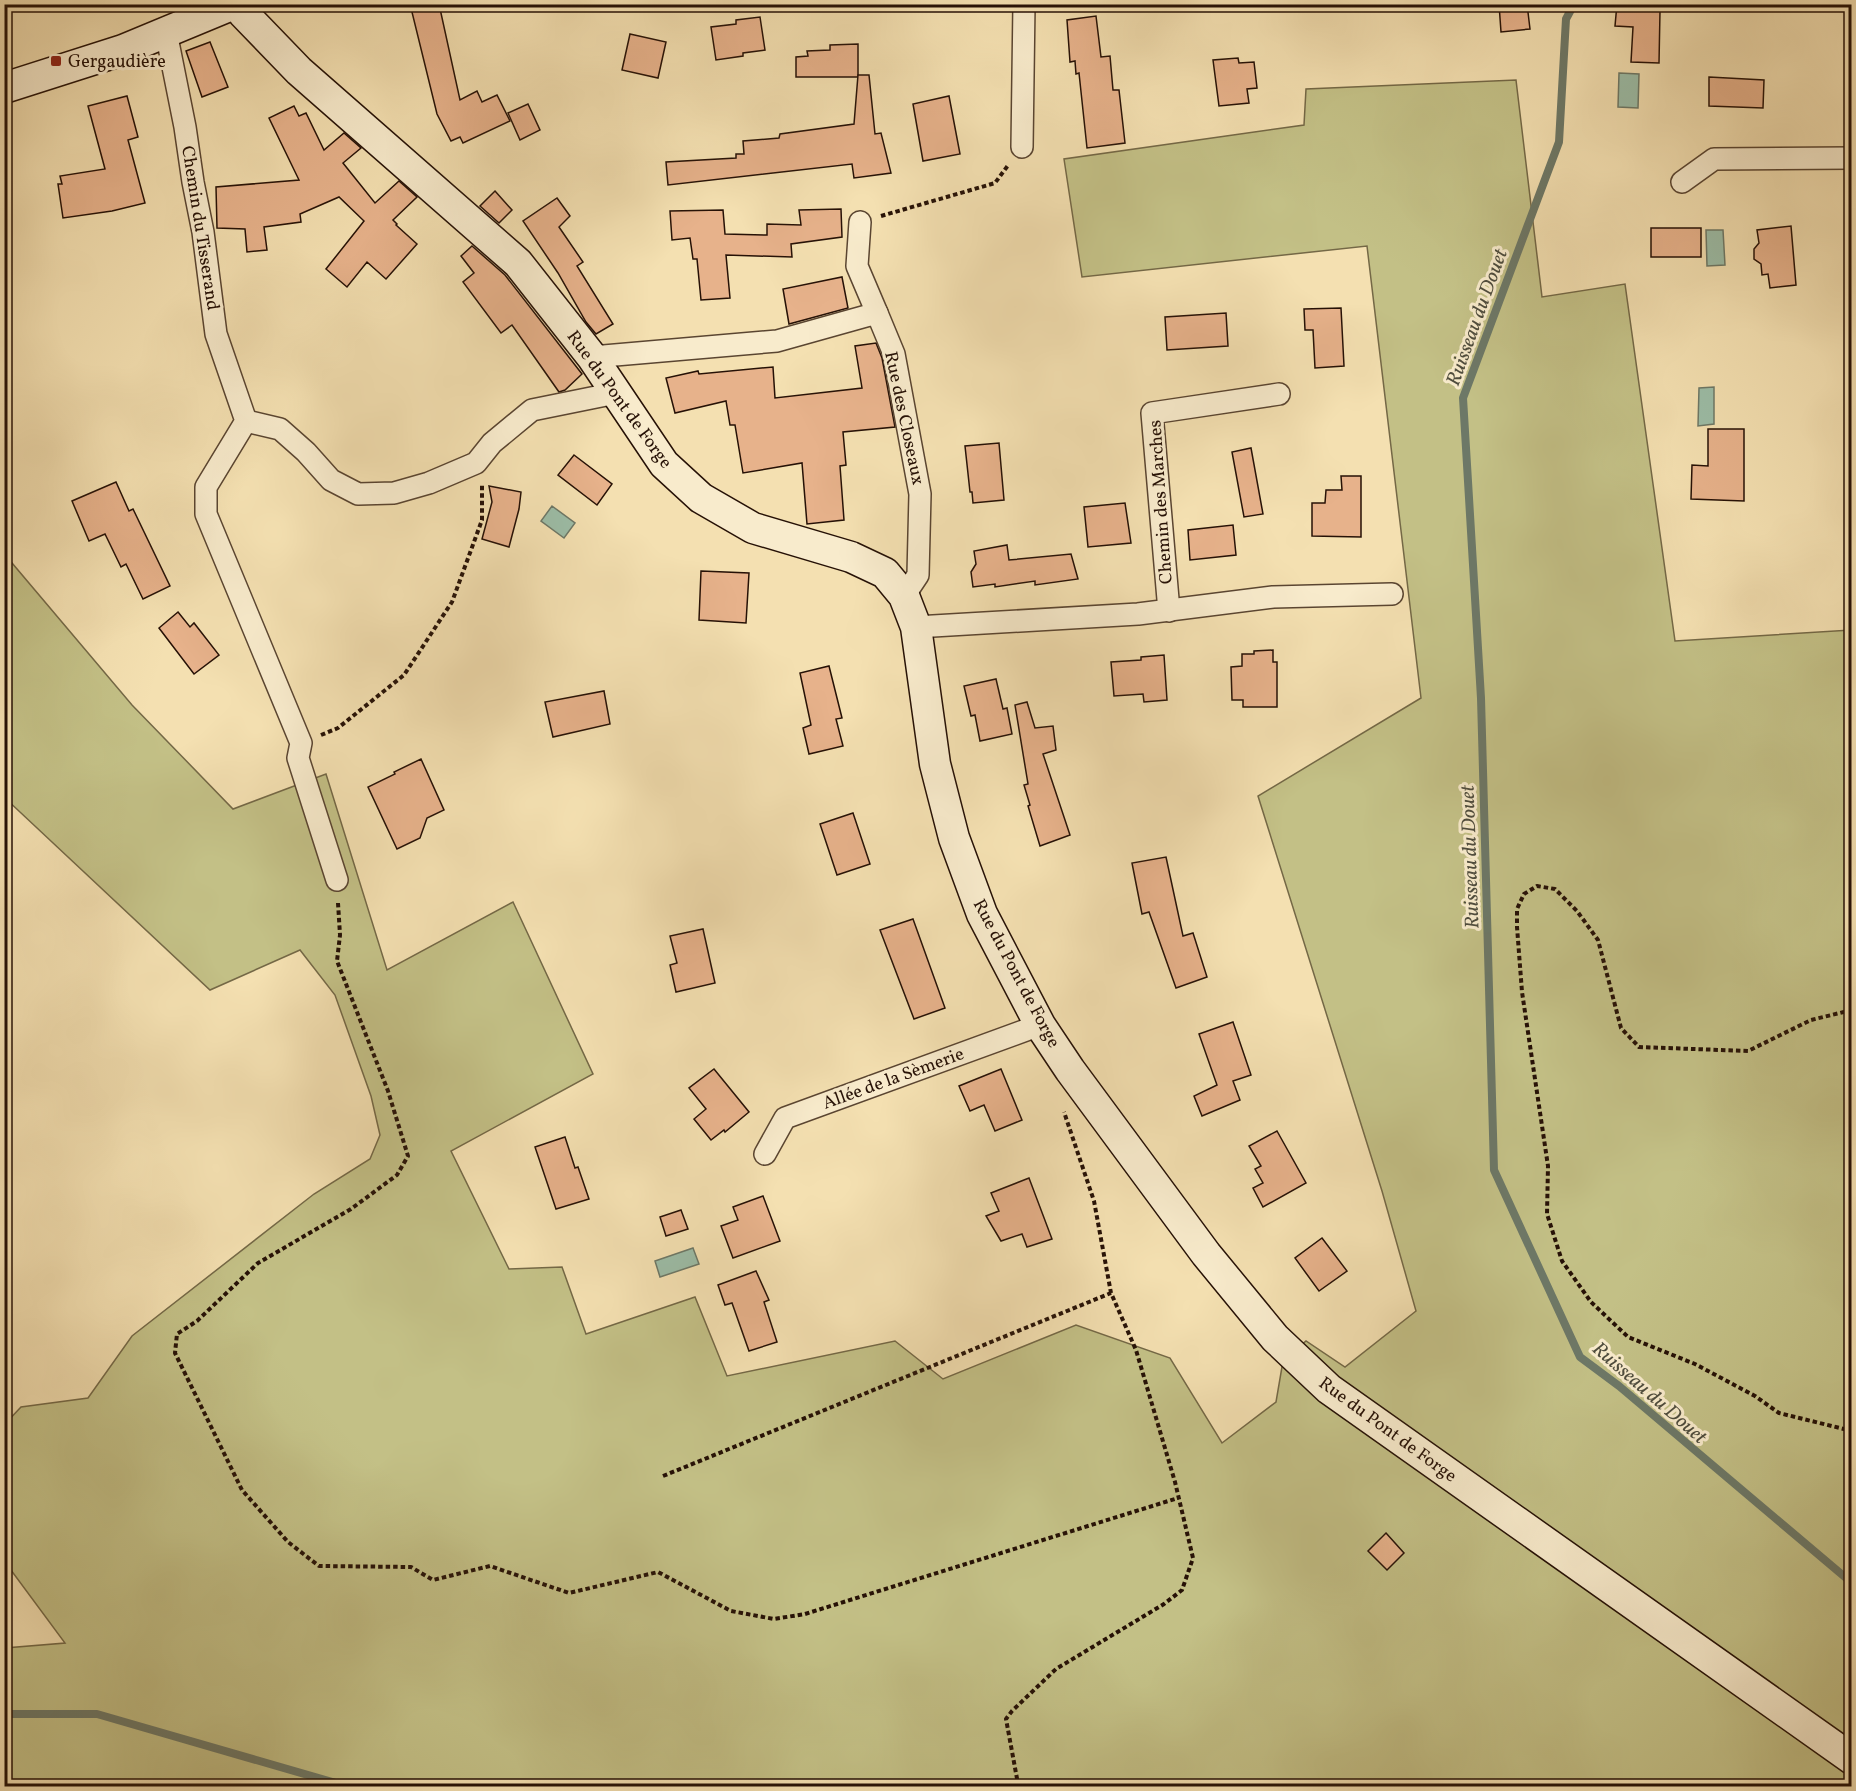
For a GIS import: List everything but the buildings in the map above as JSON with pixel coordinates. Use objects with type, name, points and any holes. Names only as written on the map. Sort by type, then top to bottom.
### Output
[{"type":"street","points":[[4,88],[123,50],[166,32],[203,10],[234,4]]},
{"type":"street","name":"Rue du Pont de Forge","points":[[239,4],[243,13],[299,71],[518,262],[592,357],[664,464],[701,498],[753,528],[851,556],[885,573],[904,596],[916,627],[935,764],[954,838],[982,914],[1040,1025],[1070,1070],[1206,1254],[1275,1338],[1329,1389],[1851,1759]]},
{"type":"street","points":[[1022,147],[1024,4]]},
{"type":"street","name":"Chemin du Tisserand","points":[[166,32],[203,232],[216,334],[246,421]]},
{"type":"street","points":[[1682,182],[1714,159],[1851,158]]},
{"type":"street","name":"Rue des Closeaux","points":[[860,222],[857,266],[894,354],[920,494],[918,575],[904,596]]},
{"type":"street","points":[[592,357],[777,341],[877,313]]},
{"type":"street","points":[[337,880],[298,758],[301,742],[206,514],[206,487],[246,421],[280,429],[306,452],[331,480],[358,494],[394,493],[429,483],[476,463],[492,443],[532,410],[616,393]]},
{"type":"street","name":"Chemin des Marches","points":[[1168,611],[1152,412],[1279,394]]},
{"type":"street","name":"Chemin des Marches","points":[[916,627],[1168,611],[1273,597],[1392,594]]},
{"type":"street","name":"Allée de la Sèmerie","points":[[765,1154],[786,1118],[1040,1025]]},
{"type":"path","points":[[860,222],[995,183],[1022,147]]},
{"type":"path","points":[[301,742],[338,728],[404,675],[452,602],[482,520],[482,479],[476,463]]},
{"type":"path","points":[[337,880],[340,935],[337,961],[388,1091],[408,1156],[397,1175],[351,1209],[258,1263],[197,1321],[177,1334],[175,1353],[242,1490],[288,1542],[319,1566],[411,1567],[433,1580],[490,1566],[569,1593],[658,1572],[731,1611],[774,1619],[806,1614],[1178,1498]]},
{"type":"path","points":[[1851,1010],[1811,1020],[1748,1051],[1639,1047],[1621,1028],[1598,940],[1577,911],[1555,889],[1538,886],[1524,894],[1517,909],[1516,927],[1522,992],[1548,1166],[1547,1214],[1562,1262],[1591,1302],[1628,1337],[1695,1364],[1755,1396],[1779,1413],[1851,1431]]},
{"type":"path","points":[[1016,1786],[1006,1719],[1012,1711],[1056,1669],[1164,1604],[1182,1590],[1193,1558],[1136,1350],[1112,1293],[1094,1201],[1062,1107],[1070,1070]]},
{"type":"path","points":[[663,1476],[1112,1293]]},
{"type":"shaded area","points":[[1619,73],[1639,74],[1638,108],[1618,107]]},
{"type":"shaded area","points":[[1516,80],[1542,297],[1625,284],[1675,641],[1851,630],[1851,1786],[5,1786],[5,1648],[65,1643],[5,1562],[5,1424],[21,1407],[88,1398],[132,1336],[314,1194],[370,1159],[380,1135],[371,1096],[335,995],[300,950],[210,990],[5,798],[4,567],[12,563],[132,705],[233,809],[326,774],[387,970],[513,902],[593,1074],[451,1151],[509,1269],[562,1267],[586,1334],[695,1297],[727,1376],[895,1341],[943,1379],[1076,1325],[1170,1358],[1222,1443],[1276,1402],[1283,1361],[1306,1341],[1345,1367],[1416,1311],[1382,1191],[1258,796],[1421,698],[1367,246],[1082,277],[1064,159],[1304,125],[1306,89]]},
{"type":"shaded area","points":[[1706,230],[1723,230],[1725,265],[1707,266]]},
{"type":"shaded area","points":[[1714,387],[1714,424],[1698,426],[1699,388]]},
{"type":"shaded area","points":[[552,506],[575,523],[564,538],[541,521]]},
{"type":"shaded area","points":[[693,1248],[699,1264],[660,1277],[655,1261]]},
{"type":"waterway","name":"Ruisseau du Douet","points":[[1574,4],[1566,19],[1559,142],[1463,398],[1481,698],[1494,1170],[1580,1357],[1619,1386],[1852,1583]]},
{"type":"waterway","points":[[4,1714],[97,1714],[346,1786]]},
{"type":"place","name":"Gergaudière","points":[[56,61]]}]
